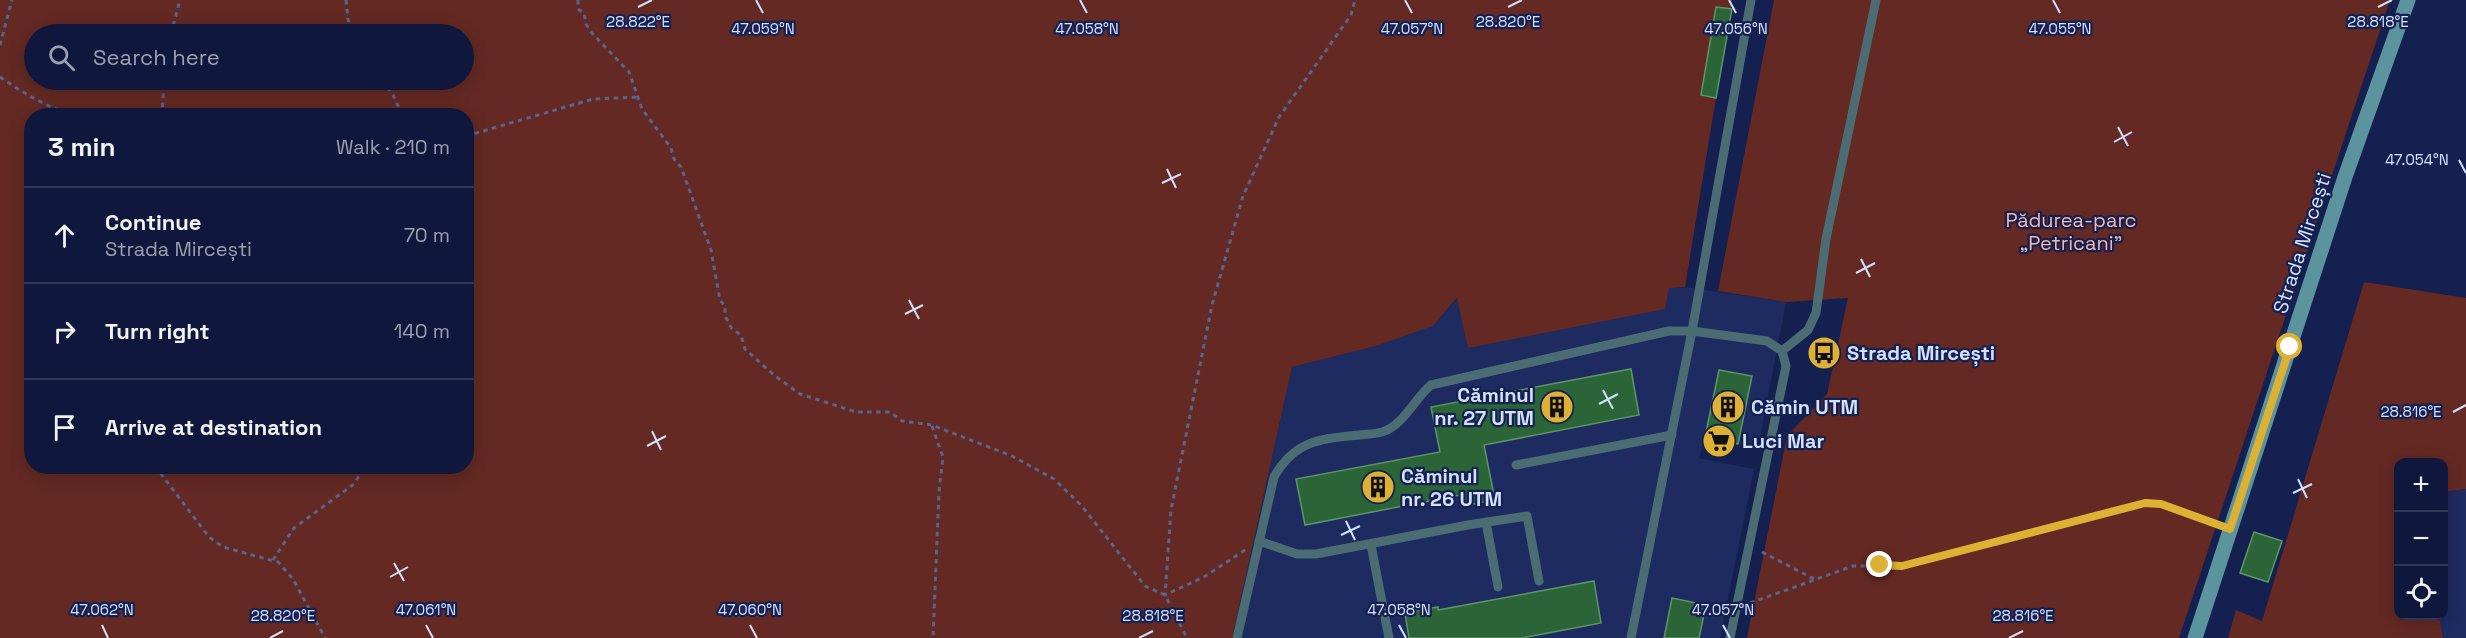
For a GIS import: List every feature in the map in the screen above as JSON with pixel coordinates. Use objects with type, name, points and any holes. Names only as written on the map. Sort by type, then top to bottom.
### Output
[{"type":"main road","name":"Strada Mircești","points":[[2195,638],[2345,177],[2408,0]]},
{"type":"lane","points":[[1631,638],[1692,331],[1751,0]]},
{"type":"lane","points":[[1782,351],[1808,330],[1816,313],[1826,239],[1876,0]]},
{"type":"lane","points":[[1237,638],[1274,477],[1283,462],[1295,450],[1322,439],[1382,432],[1397,424],[1419,395],[1431,385],[1669,331],[1692,331],[1767,341],[1782,351],[1786,366],[1730,638]]},
{"type":"lane","points":[[1516,465],[1672,435]]},
{"type":"lane","points":[[1259,541],[1305,555],[1527,516],[1539,581]]},
{"type":"lane","points":[[1486,522],[1498,587]]},
{"type":"lane","points":[[1371,545],[1389,638]]},
{"type":"path","points":[[0,45],[12,0]]},
{"type":"path","points":[[174,24],[180,0]]},
{"type":"path","points":[[346,0],[350,24]]},
{"type":"path","points":[[578,0],[578,9],[584,13],[586,24],[629,72],[640,97],[642,109],[671,148],[674,159],[681,166],[711,250],[720,300],[725,306],[724,316],[732,329],[741,335],[745,349],[775,376],[800,394],[856,412],[890,412],[902,420],[932,425],[1012,456],[1054,479],[1081,505],[1145,585],[1165,595]]},
{"type":"path","points":[[1187,638],[1165,595],[1171,510],[1212,305],[1243,196],[1279,117],[1351,15],[1355,0]]},
{"type":"path","points":[[0,77],[19,91],[55,108]]},
{"type":"path","points":[[162,108],[163,90]]},
{"type":"path","points":[[389,90],[399,108]]},
{"type":"path","points":[[474,134],[593,99],[640,97]]},
{"type":"path","points":[[932,425],[943,457],[939,492],[933,638]]},
{"type":"path","points":[[161,474],[209,537],[223,547],[278,562],[293,579],[325,638]]},
{"type":"path","points":[[273,560],[294,528],[354,484],[360,474]]},
{"type":"path","points":[[1736,608],[1853,566],[1902,566],[2145,503],[2161,504],[2230,529]]},
{"type":"path","points":[[1165,595],[1204,577],[1259,541]]},
{"type":"path","points":[[1748,545],[1816,580]]},
{"type":"shaded area","points":[[1685,287],[1786,302],[1758,448],[1705,437],[1699,458],[1754,469],[1720,638],[1232,638],[1292,367],[1376,346],[1433,326],[1458,298],[1468,348],[1669,288]]},
{"type":"shaded area","points":[[2466,489],[2466,638],[2443,638],[2440,620],[2448,620],[2448,491]]},
{"type":"green space","points":[[0,0],[1732,0],[1685,287],[1669,288],[1665,309],[1468,348],[1457,298],[1433,326],[1376,346],[1292,367],[1232,638],[0,638]]},
{"type":"green space","name":"Pădurea-parc „Petricani”","points":[[1774,0],[2390,0],[2179,638],[1747,638],[1787,436],[1827,394],[1848,298],[1786,302],[1718,291]]},
{"type":"green space","points":[[2364,282],[2466,298],[2466,489],[2448,491],[2448,458],[2394,458],[2394,620],[2440,620],[2443,638],[2228,638],[2236,610],[2262,621]]},
{"type":"building","points":[[1716,7],[1732,9],[1716,98],[1701,95]]},
{"type":"building","points":[[1631,369],[1639,415],[1484,445],[1495,500],[1463,506],[1460,495],[1305,525],[1296,479],[1440,452],[1431,407]]},
{"type":"building","name":"Cămin UTM","points":[[1719,370],[1752,376],[1738,444],[1705,437]]},
{"type":"building","points":[[2254,532],[2282,541],[2268,582],[2240,573]]},
{"type":"building","points":[[1594,581],[1601,623],[1522,638],[1409,638],[1405,613],[1438,607],[1438,610]]},
{"type":"building","points":[[1672,598],[1706,605],[1699,638],[1664,638]]},
{"type":"place","name":"Strada Mircești","points":[[1824,353]]},
{"type":"place","name":"Căminul nr. 27 UTM","points":[[1557,407]]},
{"type":"place","name":"Cămin UTM","points":[[1728,407]]},
{"type":"place","name":"Luci Mar","points":[[1719,441]]},
{"type":"place","name":"Căminul nr. 26 UTM","points":[[1378,487]]},
{"type":"route","points":[[1880,565],[1902,566],[2145,503],[2161,504],[2230,529],[2290,347]]}]
